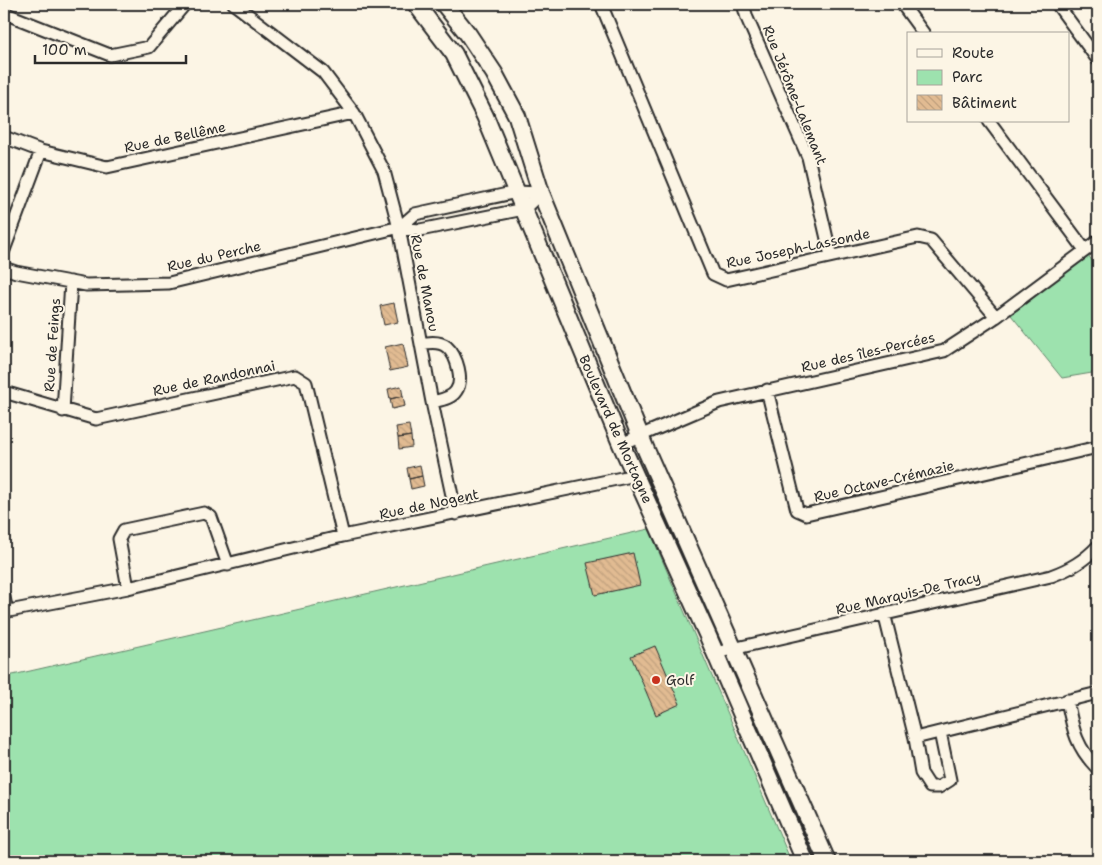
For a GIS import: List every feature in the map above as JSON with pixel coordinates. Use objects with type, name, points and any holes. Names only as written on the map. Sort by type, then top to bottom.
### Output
[{"type":"main road","name":"Boulevard de Mortagne","points":[[416,4],[454,54],[485,116],[621,444],[716,653],[805,861]]},
{"type":"main road","name":"Boulevard de Mortagne","points":[[444,4],[468,34],[494,73],[516,116],[541,192],[641,436],[827,861]]},
{"type":"street","points":[[4,13],[110,55],[149,47],[185,4]]},
{"type":"street","name":"Rue de Manou","points":[[234,4],[323,72],[354,113],[384,171],[399,228],[432,402],[456,514]]},
{"type":"street","name":"Rue Joseph-Lassonde","points":[[600,4],[713,274],[726,280],[918,237],[932,240],[996,317]]},
{"type":"street","name":"Rue Jérôme-Lalemant","points":[[744,4],[747,18],[808,157],[831,256]]},
{"type":"street","points":[[902,4],[923,32]]},
{"type":"street","points":[[1057,4],[1098,60]]},
{"type":"street","name":"Rue de Bellême","points":[[4,137],[41,152],[107,167],[354,113]]},
{"type":"street","points":[[990,122],[1085,250]]},
{"type":"street","points":[[4,250],[41,152]]},
{"type":"street","name":"Rue du Perche","points":[[399,228],[416,214],[517,192],[541,192]]},
{"type":"street","points":[[524,209],[541,192]]},
{"type":"street","name":"Rue du Perche","points":[[4,268],[86,285],[169,283],[399,228],[420,230],[524,209]]},
{"type":"street","name":"Rue des îles-Percées","points":[[621,444],[719,402],[944,351],[996,317],[1098,241]]},
{"type":"street","name":"Rue de Feings","points":[[62,411],[71,282]]},
{"type":"street","name":"Rue de Manou","points":[[421,344],[434,342],[447,347],[456,360],[460,378],[457,391],[447,398],[432,402]]},
{"type":"street","name":"Rue de Randonnai","points":[[4,392],[62,411],[96,419],[295,376],[306,383],[343,536]]},
{"type":"street","name":"Rue Octave-Crémazie","points":[[767,390],[797,510],[806,514],[1098,448]]},
{"type":"street","name":"Rue de Nogent","points":[[5,612],[128,588],[343,536],[636,475]]},
{"type":"street","points":[[128,588],[119,539],[124,530],[204,513],[211,517],[228,565]]},
{"type":"street","name":"Rue Marquis-De Tracy","points":[[716,653],[1051,576],[1070,569],[1087,558],[1098,546]]},
{"type":"street","points":[[4,596],[5,612]]},
{"type":"street","points":[[884,613],[915,738],[921,773],[930,787],[939,787],[950,780],[940,732]]},
{"type":"street","points":[[915,738],[1098,692]]},
{"type":"street","points":[[1067,700],[1073,734],[1086,756],[1098,769]]},
{"type":"green space","points":[[1088,255],[1098,269],[1098,372],[1062,378],[1011,315]]},
{"type":"green space","points":[[649,529],[791,861],[4,861],[4,677]]},
{"type":"building","points":[[394,303],[398,322],[384,325],[380,306]]},
{"type":"building","points":[[403,343],[408,367],[390,371],[385,347]]},
{"type":"building","points":[[401,386],[403,396],[390,399],[388,389]]},
{"type":"building","points":[[403,396],[405,406],[392,409],[390,399]]},
{"type":"building","points":[[409,425],[411,436],[398,438],[396,427]]},
{"type":"building","points":[[411,436],[412,447],[399,449],[398,438]]},
{"type":"building","points":[[420,465],[422,476],[409,479],[407,468]]},
{"type":"building","points":[[422,476],[424,486],[411,489],[409,479]]},
{"type":"building","points":[[633,553],[640,585],[595,595],[587,563]]},
{"type":"building","name":"Golf","points":[[655,646],[680,704],[656,715],[631,656]]},
{"type":"place","name":"Golf","points":[[656,680]]}]
